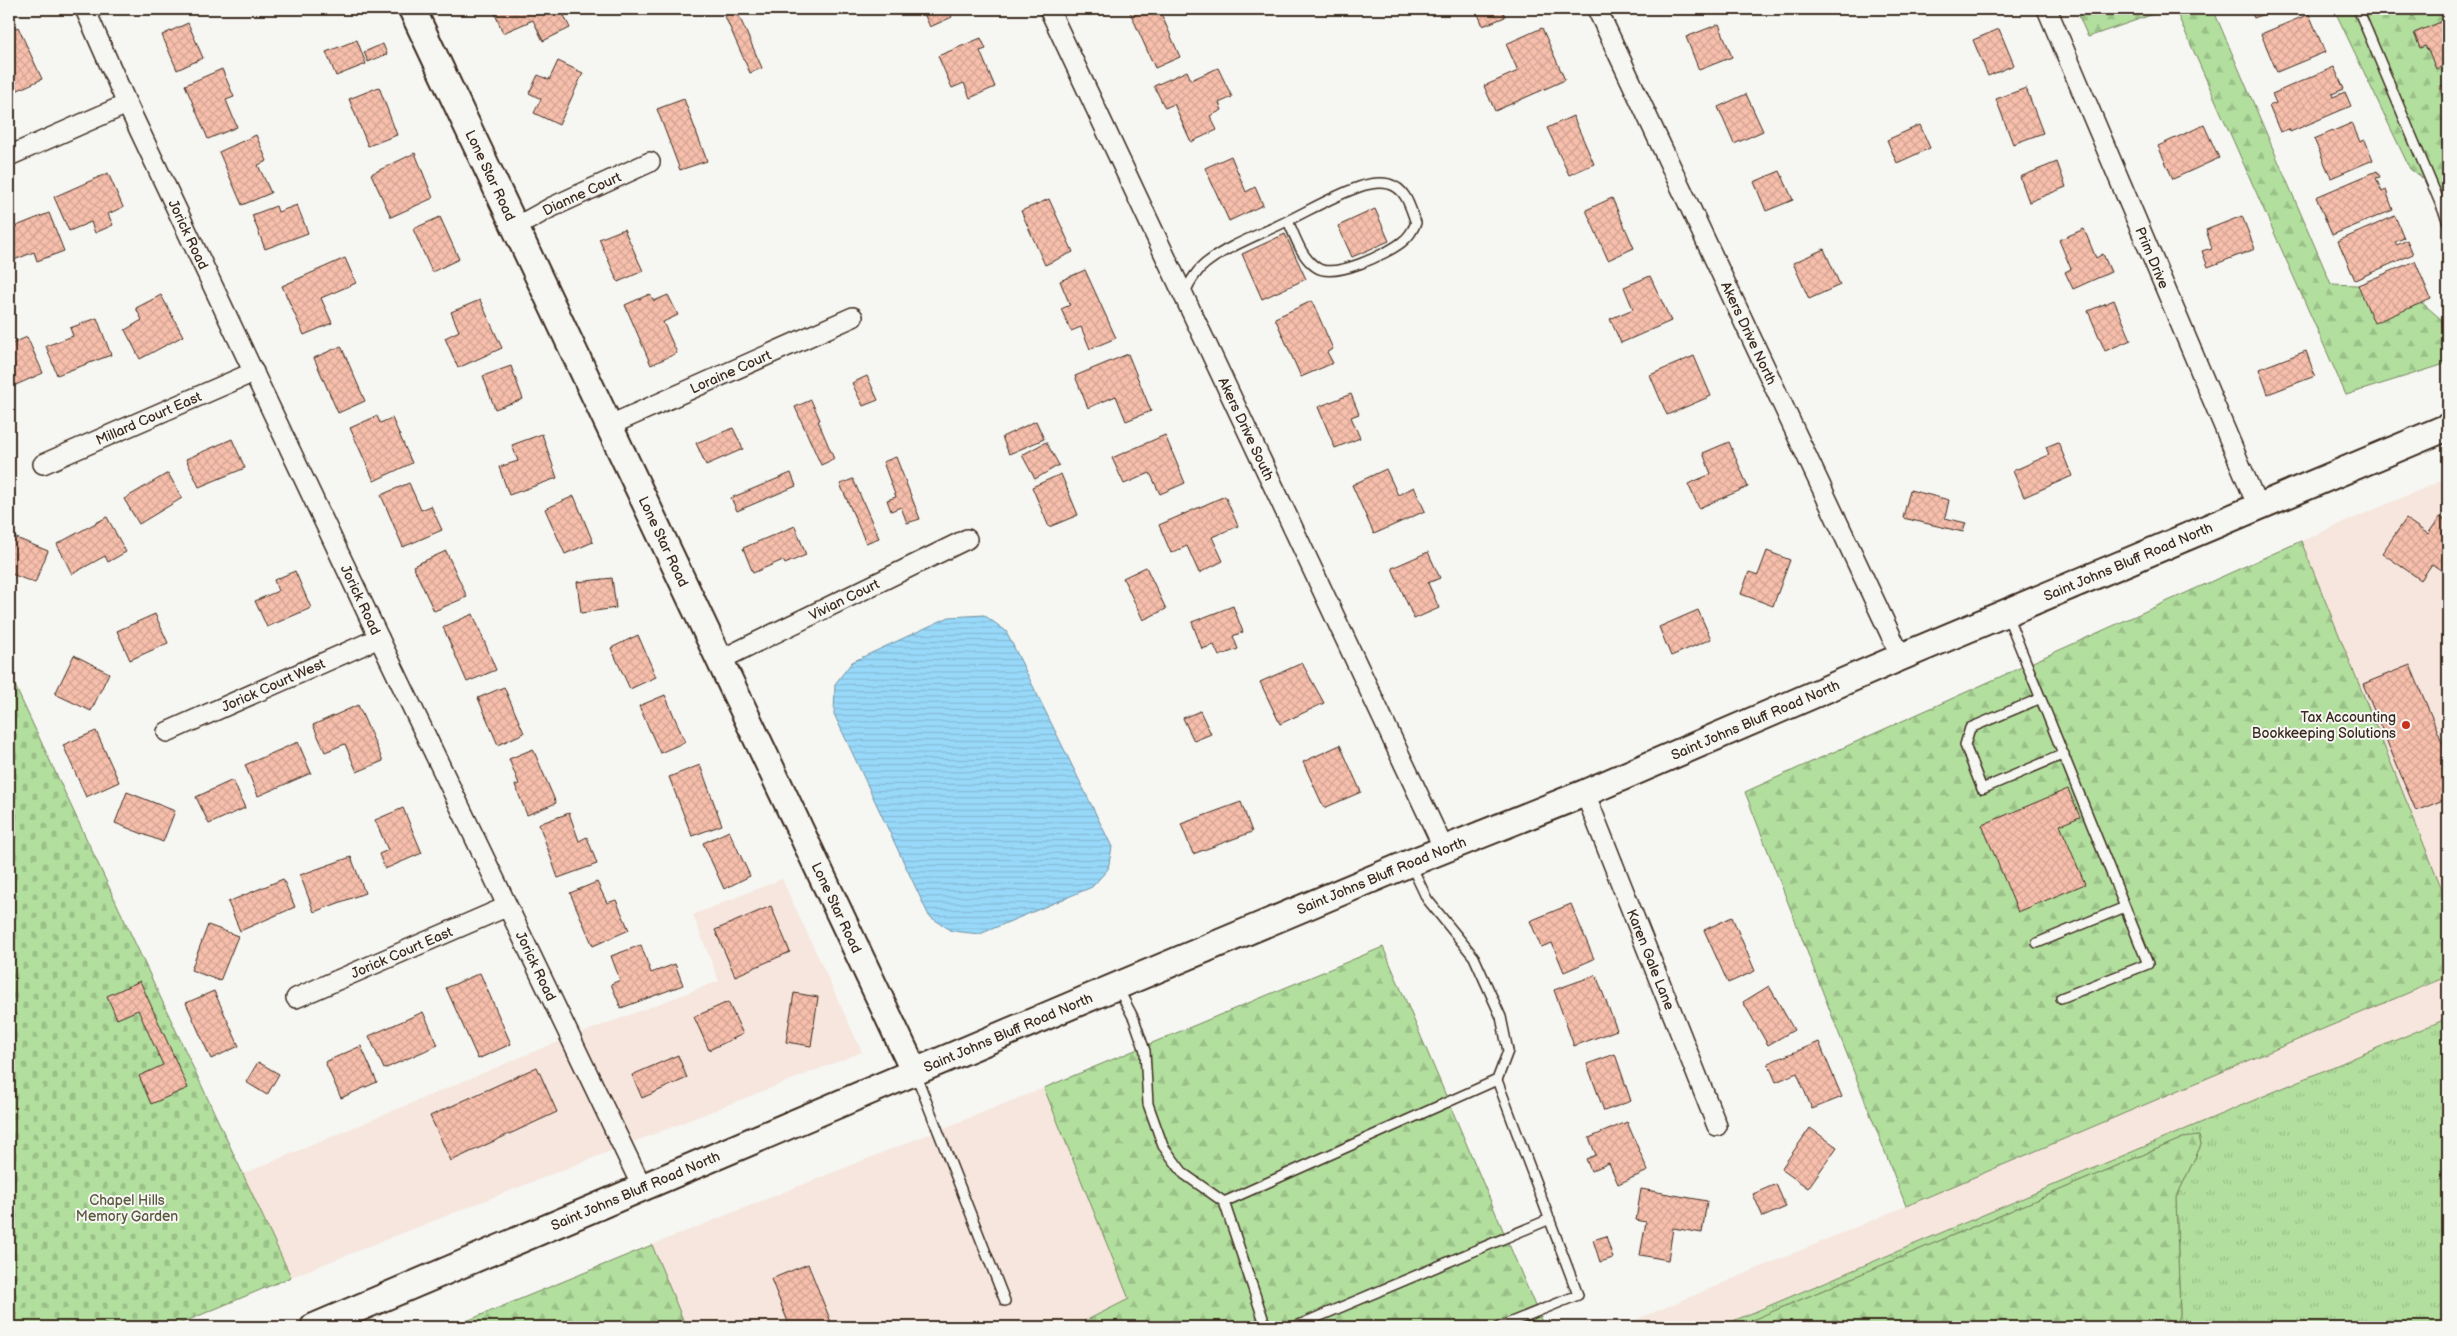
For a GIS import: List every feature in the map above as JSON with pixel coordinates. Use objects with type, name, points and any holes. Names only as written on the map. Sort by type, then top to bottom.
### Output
[{"type":"main road","name":"Lone Star Road","points":[[412,9],[514,228],[916,1073]]},
{"type":"main road","name":"Saint Johns Bluff Road North","points":[[314,1327],[643,1189],[1117,986],[1410,863],[1585,793],[1901,657],[2448,427]]},
{"type":"street","name":"Jorick Road","points":[[85,9],[127,104],[506,907],[643,1189]]},
{"type":"street","name":"Akers Drive South","points":[[1049,9],[1444,849]]},
{"type":"street","name":"Akers Drive North","points":[[1597,9],[1901,657]]},
{"type":"street","name":"Prim Drive","points":[[2047,9],[2258,507]]},
{"type":"street","points":[[9,156],[127,104]]},
{"type":"street","name":"Dianne Court","points":[[514,228],[550,208],[650,162]]},
{"type":"street","name":"Loraine Court","points":[[608,426],[853,317]]},
{"type":"street","name":"Millard Court East","points":[[43,464],[254,372]]},
{"type":"street","name":"Vivian Court","points":[[720,660],[967,539]]},
{"type":"street","name":"Jorick Court West","points":[[167,732],[379,638]]},
{"type":"street","name":"Karen Gale Lane","points":[[1585,793],[1717,1126]]},
{"type":"street","name":"Jorick Court East","points":[[296,998],[506,907]]},
{"type":"lane","points":[[2358,9],[2448,222]]},
{"type":"lane","points":[[1184,294],[1194,276],[1208,261],[1288,221],[1360,187],[1378,183],[1390,184],[1405,195],[1416,223],[1411,234],[1402,242],[1347,270],[1326,271],[1316,268],[1304,256],[1288,221]]},
{"type":"lane","points":[[2006,613],[2148,964],[2062,998]]},
{"type":"lane","points":[[2041,698],[1970,728],[1965,745],[1982,789],[2064,754]]},
{"type":"lane","points":[[1410,863],[1427,899],[1474,957],[1501,1017],[1508,1052],[1497,1080],[1578,1295],[1499,1327]]},
{"type":"lane","points":[[2037,943],[2125,907]]},
{"type":"lane","points":[[1117,986],[1134,1019],[1145,1051],[1148,1104],[1163,1146],[1184,1174],[1224,1202],[1266,1327]]},
{"type":"lane","points":[[916,1073],[1005,1301]]},
{"type":"lane","points":[[1224,1202],[1497,1080]]},
{"type":"lane","points":[[1294,1327],[1550,1219]]},
{"type":"shaded area","points":[[2448,478],[2448,904],[2301,541]]},
{"type":"shaded area","points":[[782,879],[862,1052],[291,1277],[243,1174],[545,1047],[719,981],[693,915]]},
{"type":"shaded area","points":[[2448,976],[2448,1327],[1619,1327],[1906,1206]]},
{"type":"shaded area","points":[[1044,1088],[1129,1299],[1073,1327],[686,1327],[652,1245]]},
{"type":"green space","points":[[2076,9],[2168,9],[2088,37]]},
{"type":"green space","points":[[2175,9],[2213,9],[2331,284],[2404,287],[2442,320],[2445,364],[2346,395]]},
{"type":"green space","points":[[2334,9],[2448,9],[2448,182],[2438,190],[2410,169]]},
{"type":"green space","points":[[2301,541],[2448,904],[2448,976],[1906,1206],[1745,792]]},
{"type":"green space","name":"Chapel Hills Memory Garden","points":[[9,673],[291,1277],[172,1327],[9,1327]]},
{"type":"green space","points":[[1383,947],[1544,1327],[1073,1327],[1129,1299],[1044,1088]]},
{"type":"green space","points":[[2448,1018],[2448,1327],[2176,1327],[2180,1315],[2176,1198],[2201,1145],[2199,1136],[2183,1138],[1736,1327],[1719,1327]]},
{"type":"green space","points":[[2199,1136],[2201,1145],[2176,1198],[2180,1315],[2176,1327],[1736,1327],[2183,1138]]},
{"type":"green space","points":[[652,1245],[686,1327],[452,1327]]},
{"type":"water","points":[[984,615],[1006,631],[1112,847],[1108,869],[1092,887],[980,934],[952,931],[929,916],[834,714],[835,684],[852,662],[949,617]]},
{"type":"building","points":[[493,9],[561,9],[570,28],[543,41],[533,20],[503,33]]},
{"type":"building","points":[[736,9],[762,68],[750,73],[724,14]]},
{"type":"building","points":[[922,9],[948,9],[952,17],[930,27]]},
{"type":"building","points":[[1159,9],[1180,57],[1155,68],[1129,10]]},
{"type":"building","points":[[1476,9],[1508,9],[1503,11],[1505,17],[1483,26]]},
{"type":"building","points":[[1946,9],[1968,9],[1967,12]]},
{"type":"building","points":[[2250,9],[2276,9],[2254,18]]},
{"type":"building","points":[[2409,9],[2428,9],[2412,16]]},
{"type":"building","points":[[2309,14],[2325,52],[2277,72],[2261,34]]},
{"type":"building","points":[[2448,19],[2448,64],[2436,69],[2429,52],[2425,46],[2420,48],[2414,33]]},
{"type":"building","points":[[188,23],[203,58],[177,70],[162,35]]},
{"type":"building","points":[[1719,24],[1732,57],[1699,70],[1686,37]]},
{"type":"building","points":[[18,27],[42,79],[16,91],[9,77],[9,32]]},
{"type":"building","points":[[1542,28],[1565,80],[1495,111],[1484,86],[1518,71],[1506,44]]},
{"type":"building","points":[[1999,29],[2014,65],[1988,76],[1973,40]]},
{"type":"building","points":[[981,38],[986,49],[980,51],[995,87],[970,98],[964,83],[952,88],[938,56]]},
{"type":"building","points":[[357,40],[366,64],[336,76],[326,52]]},
{"type":"building","points":[[383,44],[387,54],[368,62],[364,52]]},
{"type":"building","points":[[558,61],[583,73],[559,125],[534,113],[541,99],[529,93],[538,75],[549,80]]},
{"type":"building","points":[[2334,67],[2344,89],[2332,94],[2333,97],[2345,92],[2351,106],[2290,132],[2289,129],[2280,132],[2269,106],[2276,103],[2272,94]]},
{"type":"building","points":[[1218,68],[1232,97],[1219,103],[1222,110],[1210,116],[1217,130],[1191,142],[1174,104],[1165,108],[1154,86],[1187,71],[1191,80]]},
{"type":"building","points":[[222,69],[234,97],[226,100],[237,127],[208,139],[185,85]]},
{"type":"building","points":[[2448,83],[2448,108],[2439,87]]},
{"type":"building","points":[[379,87],[397,135],[368,146],[349,99]]},
{"type":"building","points":[[2026,88],[2043,133],[2013,144],[1996,99]]},
{"type":"building","points":[[1746,94],[1763,131],[1734,144],[1718,107]]},
{"type":"building","points":[[684,99],[707,161],[680,170],[657,109]]},
{"type":"building","points":[[1573,116],[1594,164],[1569,175],[1547,128]]},
{"type":"building","points":[[2352,123],[2360,142],[2365,140],[2373,160],[2331,178],[2314,139]]},
{"type":"building","points":[[1920,125],[1930,148],[1897,163],[1887,140]]},
{"type":"building","points":[[2204,125],[2219,158],[2173,179],[2158,146]]},
{"type":"building","points":[[256,135],[267,161],[258,165],[271,193],[242,205],[219,152]]},
{"type":"building","points":[[415,153],[433,198],[391,217],[371,174]]},
{"type":"building","points":[[1231,156],[1246,192],[1255,187],[1263,205],[1229,221],[1205,168]]},
{"type":"building","points":[[2057,162],[2066,187],[2029,202],[2020,177]]},
{"type":"building","points":[[1780,171],[1793,200],[1766,211],[1754,182]]},
{"type":"building","points":[[2377,171],[2380,177],[2376,178],[2382,192],[2386,190],[2393,210],[2332,235],[2316,197]]},
{"type":"building","points":[[108,173],[123,207],[108,214],[113,225],[95,233],[91,222],[69,231],[54,197]]},
{"type":"building","points":[[1612,198],[1634,248],[1608,260],[1586,210]]},
{"type":"building","points":[[1049,199],[1073,252],[1045,265],[1021,211]]},
{"type":"building","points":[[297,205],[308,233],[265,249],[252,215],[276,206],[278,212]]},
{"type":"building","points":[[1375,209],[1389,241],[1352,257],[1338,226]]},
{"type":"building","points":[[49,213],[64,251],[37,261],[34,252],[9,262],[9,229]]},
{"type":"building","points":[[2242,216],[2255,249],[2208,267],[2202,251],[2212,248],[2206,230]]},
{"type":"building","points":[[2395,216],[2404,238],[2395,242],[2397,245],[2407,240],[2413,254],[2355,280],[2338,241]]},
{"type":"building","points":[[440,217],[459,259],[432,272],[413,229]]},
{"type":"building","points":[[624,229],[643,271],[618,282],[599,239]]},
{"type":"building","points":[[2084,229],[2096,258],[2103,254],[2111,272],[2073,289],[2065,272],[2071,269],[2059,240]]},
{"type":"building","points":[[1285,234],[1306,279],[1262,299],[1242,254]]},
{"type":"building","points":[[1824,249],[1840,285],[1809,299],[1793,263]]},
{"type":"building","points":[[345,258],[356,283],[321,298],[332,323],[304,335],[282,286]]},
{"type":"building","points":[[2415,261],[2431,299],[2374,323],[2358,285]]},
{"type":"building","points":[[1085,270],[1116,338],[1090,349],[1081,327],[1071,331],[1061,309],[1070,305],[1060,281]]},
{"type":"building","points":[[1650,276],[1671,321],[1621,343],[1610,319],[1633,309],[1624,287]]},
{"type":"building","points":[[650,294],[654,301],[668,295],[678,315],[663,322],[677,353],[651,365],[625,305]]},
{"type":"building","points":[[161,295],[183,336],[140,359],[125,330],[142,320],[136,308]]},
{"type":"building","points":[[480,300],[502,348],[458,368],[445,338],[459,331],[451,312]]},
{"type":"building","points":[[2114,300],[2131,340],[2105,351],[2088,311]]},
{"type":"building","points":[[1312,301],[1333,349],[1327,352],[1333,363],[1301,377],[1275,318]]},
{"type":"building","points":[[97,318],[111,355],[57,375],[46,346],[73,336],[70,328]]},
{"type":"building","points":[[27,337],[43,373],[9,388],[9,345]]},
{"type":"building","points":[[341,346],[365,401],[338,413],[314,358]]},
{"type":"building","points":[[2306,351],[2315,376],[2268,394],[2259,369]]},
{"type":"building","points":[[1128,354],[1151,411],[1126,421],[1116,396],[1088,408],[1075,376]]},
{"type":"building","points":[[1694,356],[1711,396],[1667,415],[1650,375]]},
{"type":"building","points":[[511,366],[523,399],[495,409],[483,376]]},
{"type":"building","points":[[867,376],[878,400],[863,406],[852,383]]},
{"type":"building","points":[[1351,394],[1359,414],[1351,417],[1360,438],[1335,448],[1318,407]]},
{"type":"building","points":[[811,400],[834,459],[821,465],[795,407]]},
{"type":"building","points":[[377,416],[380,423],[392,418],[412,463],[374,481],[350,428]]},
{"type":"building","points":[[1036,421],[1044,439],[1009,454],[1002,437]]},
{"type":"building","points":[[733,428],[743,449],[706,465],[696,443]]},
{"type":"building","points":[[542,434],[557,478],[509,495],[499,467],[518,461],[512,445]]},
{"type":"building","points":[[1165,435],[1185,483],[1160,494],[1150,473],[1124,484],[1112,458]]},
{"type":"building","points":[[232,439],[245,468],[199,487],[186,459]]},
{"type":"building","points":[[1046,442],[1059,465],[1035,479],[1022,455]]},
{"type":"building","points":[[1729,442],[1748,487],[1699,508],[1688,484],[1711,474],[1703,453]]},
{"type":"building","points":[[2058,442],[2072,476],[2024,497],[2013,471],[2049,455],[2046,447]]},
{"type":"building","points":[[896,457],[920,519],[907,523],[901,507],[891,511],[887,500],[896,497],[883,462]]},
{"type":"building","points":[[1386,469],[1398,495],[1414,487],[1425,511],[1374,534],[1352,485]]},
{"type":"building","points":[[168,473],[182,498],[139,524],[124,499]]},
{"type":"building","points":[[791,473],[796,486],[737,511],[731,498]]},
{"type":"building","points":[[1061,474],[1078,515],[1049,527],[1032,487]]},
{"type":"building","points":[[853,479],[879,538],[866,543],[840,484]]},
{"type":"building","points":[[409,483],[421,510],[431,506],[442,530],[403,547],[381,495]]},
{"type":"building","points":[[1910,490],[1949,500],[1945,518],[1966,523],[1963,532],[1903,518]]},
{"type":"building","points":[[574,496],[593,542],[565,554],[545,509]]},
{"type":"building","points":[[1225,496],[1238,526],[1212,537],[1223,561],[1199,573],[1187,546],[1171,553],[1159,525]]},
{"type":"building","points":[[107,517],[126,552],[108,562],[105,556],[72,574],[57,544]]},
{"type":"building","points":[[2440,517],[2448,522],[2448,575],[2432,564],[2421,580],[2382,553],[2406,519],[2428,534]]},
{"type":"building","points":[[795,526],[806,555],[785,564],[783,560],[753,573],[743,548]]},
{"type":"building","points":[[9,535],[48,551],[35,583],[9,573]]},
{"type":"building","points":[[446,551],[467,597],[434,611],[413,566]]},
{"type":"building","points":[[1767,551],[1790,560],[1773,606],[1741,594],[1749,572],[1758,575]]},
{"type":"building","points":[[1428,552],[1440,578],[1428,583],[1439,608],[1414,619],[1392,568]]},
{"type":"building","points":[[1146,567],[1166,609],[1143,620],[1123,578]]},
{"type":"building","points":[[295,571],[311,608],[267,627],[255,601],[278,591],[274,580]]},
{"type":"building","points":[[612,578],[616,608],[581,613],[577,582]]},
{"type":"building","points":[[1233,606],[1243,632],[1233,636],[1238,649],[1219,656],[1214,645],[1202,649],[1192,622]]},
{"type":"building","points":[[1698,610],[1711,639],[1671,656],[1659,627]]},
{"type":"building","points":[[155,614],[168,643],[130,660],[117,631]]},
{"type":"building","points":[[473,614],[496,670],[467,682],[443,627]]},
{"type":"building","points":[[638,635],[656,677],[630,689],[611,648]]},
{"type":"building","points":[[74,655],[109,673],[91,711],[55,694]]},
{"type":"building","points":[[1302,663],[1324,703],[1280,724],[1260,682]]},
{"type":"building","points":[[2410,665],[2448,756],[2448,798],[2416,811],[2363,684]]},
{"type":"building","points":[[504,687],[524,733],[498,745],[478,698]]},
{"type":"building","points":[[665,695],[685,742],[660,753],[639,706]]},
{"type":"building","points":[[358,705],[383,761],[357,772],[345,744],[325,752],[313,725]]},
{"type":"building","points":[[1200,711],[1211,734],[1194,741],[1183,718]]},
{"type":"building","points":[[96,731],[119,782],[86,797],[63,745]]},
{"type":"building","points":[[298,742],[311,773],[258,796],[245,765]]},
{"type":"building","points":[[1340,745],[1361,792],[1324,808],[1303,762]]},
{"type":"building","points":[[533,749],[556,803],[527,815],[515,785],[519,784],[509,759]]},
{"type":"building","points":[[700,765],[722,825],[692,836],[669,777]]},
{"type":"building","points":[[233,780],[245,808],[209,824],[196,797]]},
{"type":"building","points":[[2068,789],[2080,817],[2060,825],[2085,884],[2018,912],[1982,825]]},
{"type":"building","points":[[127,792],[175,811],[163,842],[115,823]]},
{"type":"building","points":[[1241,802],[1252,832],[1193,854],[1181,824]]},
{"type":"building","points":[[403,808],[422,853],[385,869],[379,854],[388,850],[375,820]]},
{"type":"building","points":[[569,813],[579,841],[587,837],[597,864],[558,878],[539,824]]},
{"type":"building","points":[[729,831],[750,876],[724,889],[703,843]]},
{"type":"building","points":[[351,857],[365,893],[314,912],[300,875]]},
{"type":"building","points":[[283,879],[295,907],[240,931],[228,902]]},
{"type":"building","points":[[597,882],[607,903],[616,900],[629,930],[593,946],[570,893]]},
{"type":"building","points":[[1571,904],[1594,959],[1564,972],[1552,943],[1541,947],[1530,921]]},
{"type":"building","points":[[771,906],[790,952],[735,976],[715,930]]},
{"type":"building","points":[[1732,917],[1755,971],[1728,983],[1704,930]]},
{"type":"building","points":[[208,925],[238,936],[220,981],[191,970]]},
{"type":"building","points":[[641,945],[651,973],[675,964],[683,985],[621,1008],[611,984],[620,980],[611,956]]},
{"type":"building","points":[[480,973],[511,1044],[478,1059],[446,988]]},
{"type":"building","points":[[1596,975],[1617,1030],[1574,1046],[1554,990]]},
{"type":"building","points":[[140,981],[188,1088],[151,1104],[139,1076],[163,1065],[138,1010],[117,1019],[107,996]]},
{"type":"building","points":[[1769,986],[1794,1030],[1768,1045],[1743,1002]]},
{"type":"building","points":[[214,991],[239,1046],[211,1059],[186,1003]]},
{"type":"building","points":[[794,993],[818,997],[811,1046],[786,1042]]},
{"type":"building","points":[[728,1002],[743,1034],[709,1050],[694,1017]]},
{"type":"building","points":[[423,1012],[438,1045],[384,1069],[369,1036]]},
{"type":"building","points":[[1819,1042],[1842,1097],[1812,1109],[1797,1073],[1776,1082],[1768,1063]]},
{"type":"building","points":[[361,1046],[377,1082],[341,1098],[325,1062]]},
{"type":"building","points":[[1615,1054],[1631,1101],[1604,1111],[1587,1064]]},
{"type":"building","points":[[678,1055],[687,1078],[642,1098],[632,1075]]},
{"type":"building","points":[[258,1062],[279,1074],[267,1095],[246,1082]]},
{"type":"building","points":[[537,1067],[557,1112],[451,1161],[430,1116]]},
{"type":"building","points":[[1627,1122],[1648,1171],[1618,1184],[1609,1163],[1591,1171],[1586,1159],[1596,1155],[1589,1138]]},
{"type":"building","points":[[1810,1128],[1837,1147],[1808,1188],[1781,1169]]},
{"type":"building","points":[[1776,1184],[1786,1207],[1763,1217],[1753,1194]]},
{"type":"building","points":[[1641,1189],[1707,1201],[1702,1233],[1673,1228],[1668,1260],[1640,1255],[1646,1222],[1636,1220]]},
{"type":"building","points":[[1606,1236],[1613,1258],[1600,1262],[1593,1240]]},
{"type":"building","points":[[808,1264],[833,1327],[790,1327],[771,1279]]},
{"type":"place","name":"Tax Accounting Bookkeeping Solutions","points":[[2406,725]]}]
